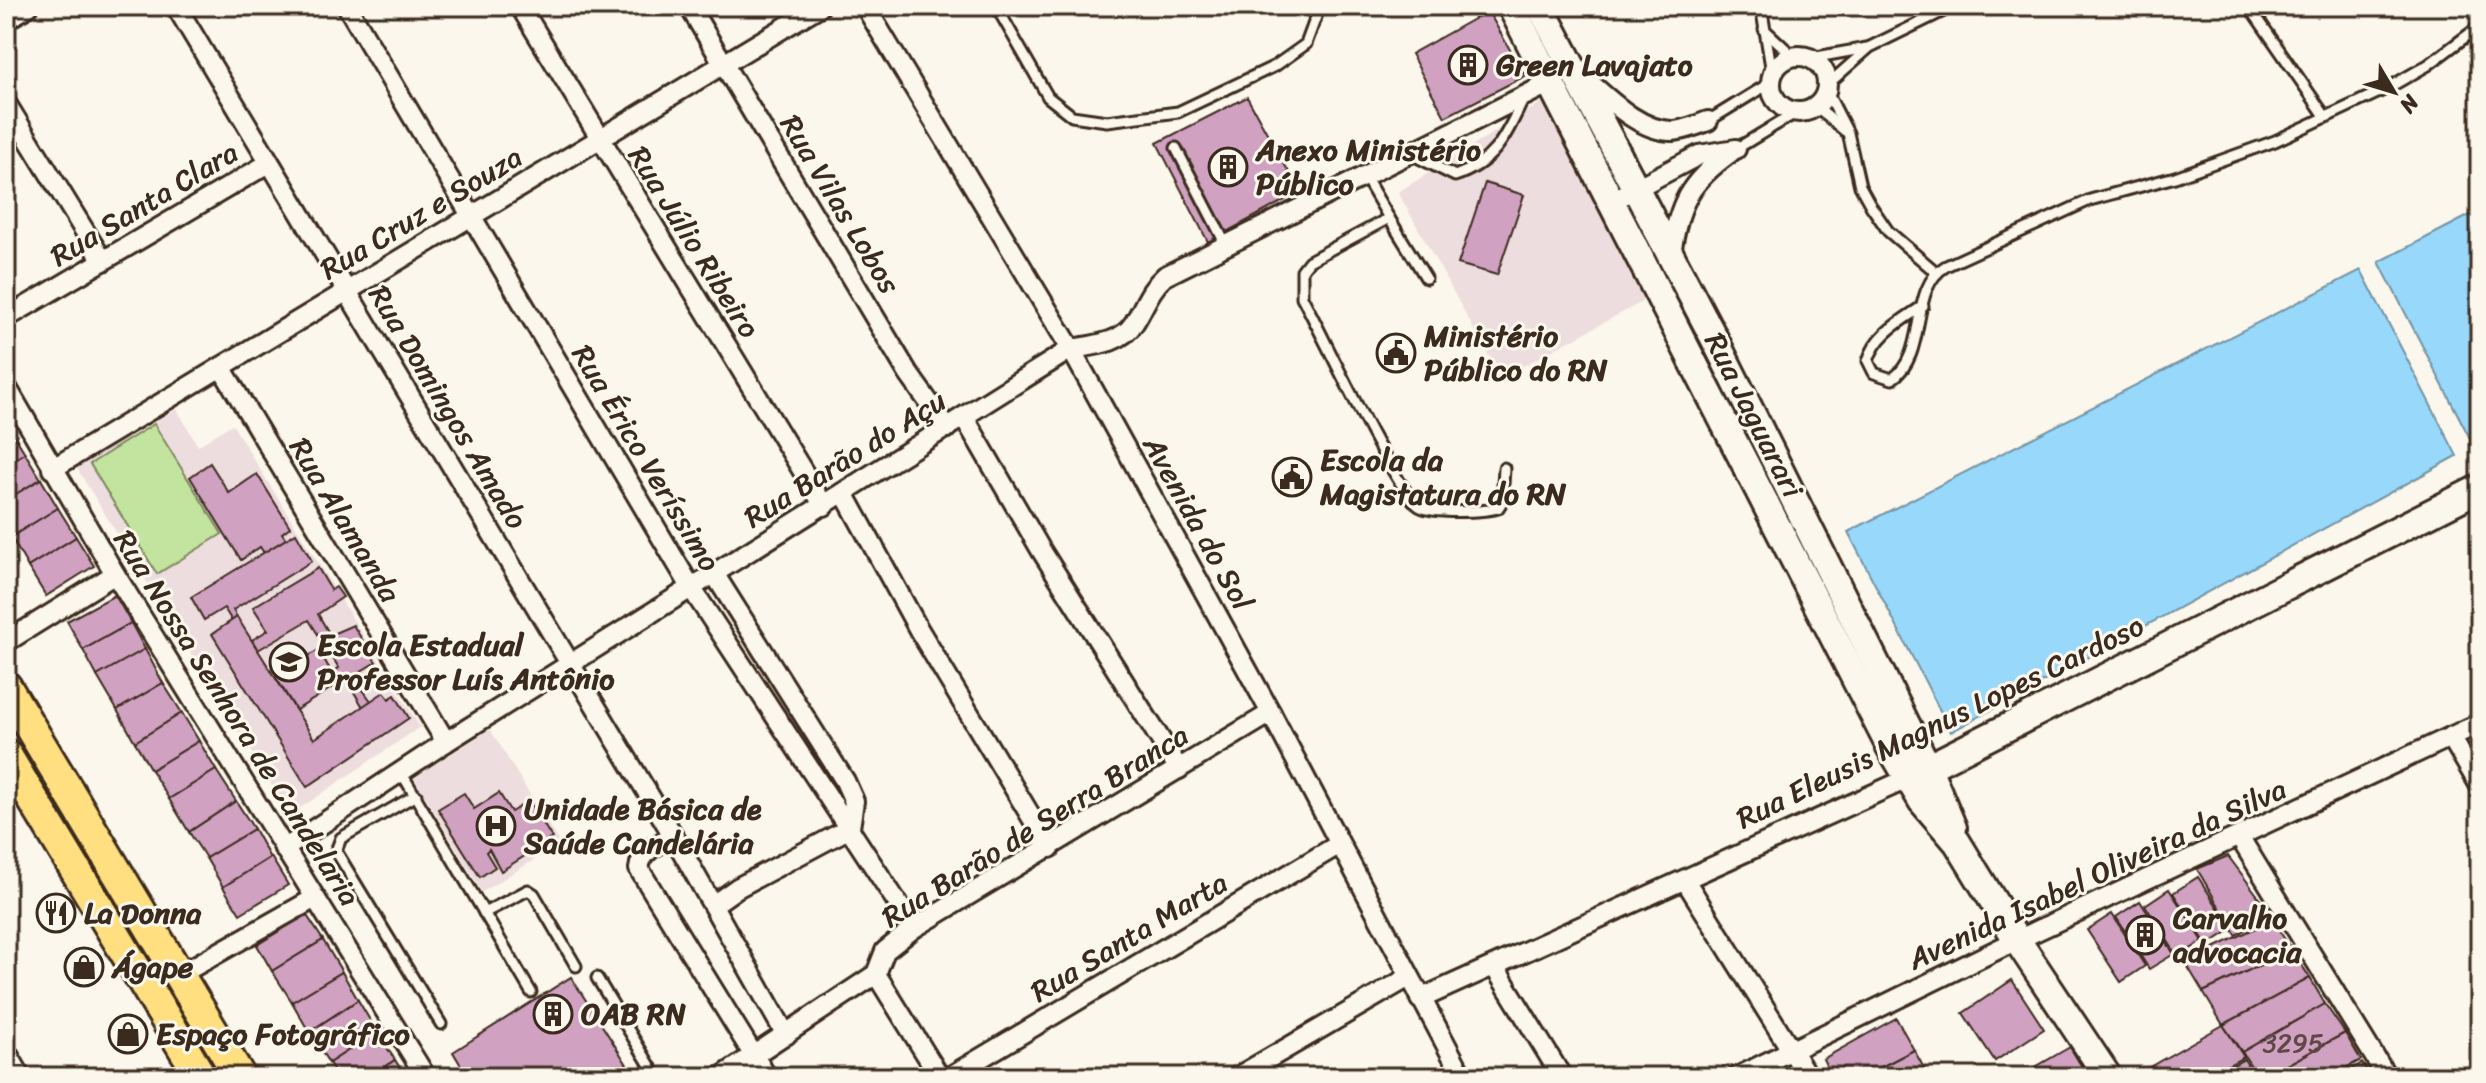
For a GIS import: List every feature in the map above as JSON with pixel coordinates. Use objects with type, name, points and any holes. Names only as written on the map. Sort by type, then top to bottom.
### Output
[{"type":"main road","name":"Rua Jaguarari","points":[[1511,6],[1781,539],[1918,773]]},
{"type":"main road","name":"Rua Jaguarari","points":[[1540,6],[1548,81],[1634,191],[1671,254],[1918,773],[1935,818],[1957,842],[2017,940],[2108,1077]]},
{"type":"main road","name":"Rua Eleusis Magnus Lopes Cardoso","points":[[1918,773],[2480,488]]},
{"type":"main road","points":[[6,687],[240,1077]]},
{"type":"main road","points":[[6,737],[20,738],[34,749],[82,814]]},
{"type":"main road","points":[[6,755],[201,1074]]},
{"type":"street","points":[[6,20],[29,6]]},
{"type":"street","name":"Rua Domingos Amado","points":[[176,6],[674,837],[786,1035]]},
{"type":"street","name":"Rua Érico Veríssimo","points":[[347,6],[469,217],[692,589],[914,928]]},
{"type":"street","name":"Rua Júlio Ribeiro","points":[[520,6],[598,139],[824,506]]},
{"type":"street","name":"Rua Vilas Lobos","points":[[689,6],[908,373],[947,428]]},
{"type":"street","name":"Rua Cruz e Souza","points":[[52,469],[820,6]]},
{"type":"street","name":"Avenida do Sol","points":[[865,6],[1071,349],[1271,713],[1463,1077]]},
{"type":"street","points":[[1802,57],[1823,69],[1827,88],[1816,107],[1797,112],[1781,106],[1771,78],[1784,59],[1802,57]]},
{"type":"street","points":[[1071,349],[1112,341],[1127,331],[1157,283],[1183,266],[1548,81],[1657,129],[1674,131],[1708,121]]},
{"type":"street","points":[[6,103],[103,261]]},
{"type":"street","points":[[1610,202],[1699,155],[1736,149]]},
{"type":"street","points":[[1671,254],[1683,200],[1702,176],[1736,149]]},
{"type":"street","name":"Rua Santa Clara","points":[[6,318],[269,163]]},
{"type":"street","name":"Rua Barão do Açu","points":[[284,849],[446,742],[571,667],[1071,349]]},
{"type":"street","name":"Rua Alamanda","points":[[221,367],[446,742]]},
{"type":"street","name":"Rua Nossa Senhora de Candelaria","points":[[6,386],[115,574],[426,1077]]},
{"type":"street","points":[[964,417],[1041,550],[1179,769]]},
{"type":"street","points":[[844,493],[919,630],[1050,848]]},
{"type":"street","points":[[6,642],[115,574]]},
{"type":"street","points":[[713,905],[737,888],[850,828],[854,801],[845,781],[715,575]]},
{"type":"street","name":"Rua Barão de Serra Branca","points":[[721,1077],[876,974],[885,951],[914,928],[1271,713]]},
{"type":"street","name":"Avenida Isabel Oliveira da Silva","points":[[1737,1077],[2017,940],[2480,723]]},
{"type":"street","points":[[2451,737],[2480,786]]},
{"type":"street","name":"Rua Eleusis Magnus Lopes Cardoso","points":[[1420,999],[1918,773]]},
{"type":"street","points":[[674,837],[650,849],[639,869],[767,1077]]},
{"type":"street","points":[[2240,838],[2387,1077]]},
{"type":"street","name":"Rua Santa Marta","points":[[949,1077],[1338,845]]},
{"type":"street","points":[[1685,880],[1808,1077]]},
{"type":"street","points":[[179,975],[315,898]]},
{"type":"street","points":[[1494,966],[1562,1077]]},
{"type":"street","points":[[876,974],[940,1077]]},
{"type":"street","points":[[1237,1077],[1409,977]]},
{"type":"street","points":[[6,1051],[21,1077]]},
{"type":"lane","points":[[1000,13],[1048,97],[1072,116],[1107,121],[1178,112],[1275,66],[1306,44],[1320,6]]},
{"type":"lane","points":[[1708,121],[1771,78],[1761,6]]},
{"type":"lane","points":[[1937,273],[1888,231],[1871,206],[1860,186],[1848,133],[1827,88],[1870,47],[1954,6]]},
{"type":"lane","points":[[2249,6],[2325,116]]},
{"type":"lane","points":[[1923,306],[1882,336],[1868,361],[1874,373],[1892,379],[1902,371],[1912,355],[1923,306],[1937,273],[2016,231],[2090,200],[2175,177],[2260,146],[2407,77],[2480,26]]},
{"type":"lane","points":[[1764,29],[1802,57],[1870,47]]},
{"type":"lane","points":[[1409,153],[1455,176],[1471,170],[1495,151],[1548,81]]},
{"type":"lane","points":[[1816,107],[1848,133]]},
{"type":"lane","points":[[1736,149],[1797,112]]},
{"type":"lane","points":[[1176,148],[1226,245]]},
{"type":"lane","points":[[1364,175],[1426,278]]},
{"type":"lane","points":[[1389,218],[1309,261],[1302,270],[1302,297],[1391,467],[1417,505],[1429,511],[1498,508],[1502,502],[1504,468]]},
{"type":"lane","points":[[401,772],[531,992]]},
{"type":"lane","points":[[416,795],[341,838],[336,851],[441,1024]]},
{"type":"lane","points":[[484,913],[528,890],[534,894],[576,966]]},
{"type":"lane","points":[[597,978],[657,1077]]},
{"type":"shaded area","points":[[1547,99],[1649,298],[1501,378],[1398,192]]},
{"type":"shaded area","name":"Escola Estadual Professor Luís Antônio","points":[[177,409],[198,446],[232,424],[420,727],[290,815],[76,467]]},
{"type":"shaded area","name":"Unidade Básica de Saúde Candelária","points":[[490,729],[560,844],[482,892],[414,778]]},
{"type":"green space","points":[[154,424],[222,534],[157,574],[90,464]]},
{"type":"water","points":[[2480,210],[2480,445],[2475,448],[2379,262]]},
{"type":"water","points":[[2361,270],[2457,456],[1951,732],[1848,532]]},
{"type":"building","name":"Green Lavajato","points":[[1488,11],[1525,76],[1445,117],[1411,54]]},
{"type":"building","name":"Anexo Ministério Público","points":[[1247,97],[1300,192],[1208,242],[1157,143]]},
{"type":"building","points":[[1485,183],[1524,195],[1497,275],[1458,264]]},
{"type":"building","points":[[6,422],[25,453],[6,465]]},
{"type":"building","points":[[25,453],[41,479],[6,500],[6,465]]},
{"type":"building","points":[[210,463],[229,493],[257,474],[290,527],[282,533],[286,539],[264,553],[260,547],[241,560],[190,477]]},
{"type":"building","points":[[41,479],[58,508],[11,537],[6,529],[6,500]]},
{"type":"building","points":[[58,508],[76,537],[28,567],[11,537]]},
{"type":"building","points":[[296,533],[312,561],[233,610],[237,617],[232,621],[224,608],[204,620],[191,597]]},
{"type":"building","points":[[76,537],[94,566],[46,596],[28,567]]},
{"type":"building","points":[[318,568],[331,590],[336,587],[343,597],[318,614],[330,635],[353,625],[376,662],[353,676],[371,701],[363,707],[346,679],[338,684],[331,673],[339,668],[309,620],[258,650],[252,640],[268,630],[253,607]]},
{"type":"building","points":[[115,595],[131,623],[83,650],[67,621]]},
{"type":"building","points":[[237,617],[314,739],[384,692],[389,699],[395,695],[409,718],[307,787],[212,634]]},
{"type":"building","points":[[131,623],[145,649],[97,676],[83,650]]},
{"type":"building","points":[[325,646],[331,655],[324,659],[338,684],[296,710],[275,676]]},
{"type":"building","points":[[145,649],[163,683],[117,710],[97,676]]},
{"type":"building","points":[[163,683],[182,713],[135,742],[117,710]]},
{"type":"building","points":[[182,713],[199,741],[151,770],[135,742]]},
{"type":"building","points":[[199,741],[216,770],[169,799],[151,770]]},
{"type":"building","points":[[216,770],[236,801],[189,832],[169,799]]},
{"type":"building","points":[[464,793],[474,809],[499,793],[511,812],[529,801],[552,838],[537,847],[532,839],[526,843],[531,852],[501,871],[489,849],[486,852],[495,867],[480,877],[438,809]]},
{"type":"building","points":[[236,801],[254,829],[206,858],[189,832]]},
{"type":"building","points":[[254,829],[270,858],[223,887],[206,858]]},
{"type":"building","points":[[2228,856],[2273,916],[2236,935],[2197,869]]},
{"type":"building","points":[[271,857],[288,885],[240,914],[223,887]]},
{"type":"building","points":[[2198,877],[2232,929],[2207,945],[2173,893]]},
{"type":"building","points":[[2169,889],[2203,941],[2178,957],[2145,905]]},
{"type":"building","name":"Carvalho advocacia","points":[[2140,901],[2174,954],[2149,969],[2116,917]]},
{"type":"building","points":[[306,914],[323,940],[272,971],[257,945]]},
{"type":"building","points":[[2112,914],[2145,966],[2121,982],[2087,930]]},
{"type":"building","points":[[2272,920],[2292,950],[2203,992],[2185,962]]},
{"type":"building","points":[[323,940],[342,972],[292,1002],[272,971]]},
{"type":"building","points":[[2292,950],[2310,978],[2223,1025],[2203,992]]},
{"type":"building","points":[[342,972],[358,1000],[309,1032],[292,1002]]},
{"type":"building","name":"OAB RN","points":[[571,977],[635,1077],[468,1077],[453,1052]]},
{"type":"building","points":[[2310,978],[2325,1004],[2242,1052],[2223,1025]]},
{"type":"building","points":[[2012,980],[2044,1029],[1995,1061],[1963,1013]]},
{"type":"building","points":[[358,1000],[377,1032],[329,1063],[309,1032]]},
{"type":"building","points":[[2325,1004],[2345,1033],[2265,1077],[2258,1077],[2242,1052]]},
{"type":"building","points":[[1896,1018],[1914,1050],[1862,1077],[1832,1077],[1823,1059]]},
{"type":"building","points":[[2223,1025],[2244,1057],[2206,1077],[2142,1077],[2139,1073]]},
{"type":"building","points":[[377,1032],[395,1060],[369,1077],[338,1077],[329,1063]]},
{"type":"building","points":[[2345,1033],[2361,1060],[2329,1077],[2265,1077]]},
{"type":"building","points":[[2070,1047],[2088,1077],[2018,1077]]},
{"type":"building","points":[[1914,1050],[1929,1077],[1862,1077]]},
{"type":"building","points":[[2244,1059],[2255,1077],[2211,1077]]},
{"type":"building","points":[[395,1060],[406,1077],[369,1077]]},
{"type":"building","points":[[2362,1063],[2371,1077],[2338,1077]]},
{"type":"place","name":"Green Lavajato","points":[[1468,65]]},
{"type":"place","name":"Anexo Ministério Público","points":[[1228,167]]},
{"type":"place","name":"Ministério Público do RN","points":[[1396,353]]},
{"type":"place","name":"Escola da Magistatura do RN","points":[[1292,477]]},
{"type":"place","name":"Escola Estadual Professor Luís Antônio","points":[[289,662]]},
{"type":"place","name":"Unidade Básica de Saúde Candelária","points":[[496,826]]},
{"type":"place","name":"La Donna","points":[[56,913]]},
{"type":"place","name":"Carvalho advocacia","points":[[2145,935]]},
{"type":"place","name":"Ágape","points":[[84,967]]},
{"type":"place","name":"OAB RN","points":[[553,1014]]},
{"type":"place","name":"Espaço Fotográfico","points":[[128,1034]]}]
